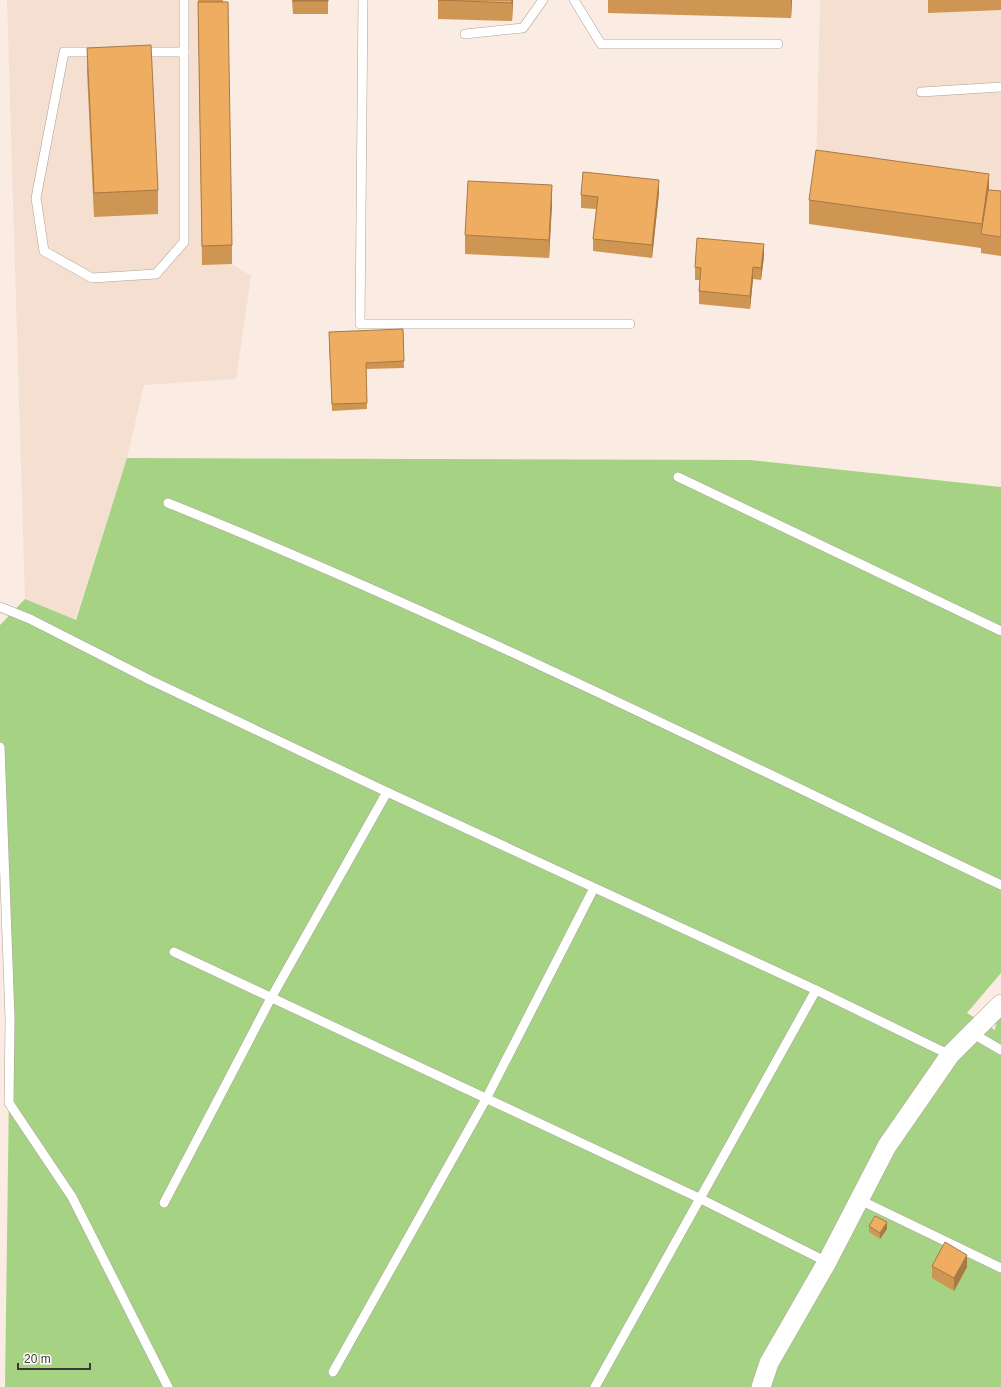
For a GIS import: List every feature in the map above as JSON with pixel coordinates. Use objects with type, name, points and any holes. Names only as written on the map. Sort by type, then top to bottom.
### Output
[{"type":"street","points":[[761,1387],[769,1363],[827,1262],[887,1146],[950,1055],[1001,1004]]},
{"type":"lane","points":[[112,52],[64,52],[36,198],[44,251],[92,278],[156,274],[184,242],[184,0]]},
{"type":"lane","points":[[363,0],[360,324],[630,324]]},
{"type":"lane","points":[[465,34],[523,28],[543,0]]},
{"type":"lane","points":[[574,0],[601,44],[778,44]]},
{"type":"lane","points":[[128,52],[184,52]]},
{"type":"lane","points":[[921,92],[1001,87]]},
{"type":"lane","points":[[678,477],[1001,631]]},
{"type":"lane","points":[[168,502],[246,534],[445,621],[1001,885]]},
{"type":"lane","points":[[0,607],[30,619],[150,680],[387,792],[816,990],[950,1055]]},
{"type":"lane","points":[[0,747],[10,1018],[9,1103],[72,1197],[168,1387]]},
{"type":"lane","points":[[164,1203],[271,998],[387,792]]},
{"type":"lane","points":[[333,1372],[486,1099],[594,888]]},
{"type":"lane","points":[[174,952],[699,1198],[827,1262]]},
{"type":"lane","points":[[595,1387],[816,990]]},
{"type":"lane","points":[[972,1033],[1001,1050]]},
{"type":"lane","points":[[860,1200],[1001,1268]]},
{"type":"shaded area","points":[[7,0],[198,0],[198,3],[228,20],[232,264],[251,276],[236,379],[144,385],[127,458],[75,620],[25,599]]},
{"type":"shaded area","points":[[820,0],[1001,0],[1001,256],[981,253],[982,248],[816,174]]},
{"type":"green space","points":[[127,458],[750,460],[1001,487],[1001,973],[967,1013],[995,1030],[997,1016],[1001,1011],[1001,1387],[5,1387],[10,1018],[0,747],[0,625],[25,599],[76,620]]},
{"type":"building","points":[[328,0],[328,1],[293,1]]},
{"type":"building","points":[[438,0],[512,0],[512,3]]},
{"type":"building","points":[[198,2],[228,2],[232,245],[202,246]]},
{"type":"building","points":[[151,45],[158,190],[94,193],[87,48]]},
{"type":"building","points":[[816,150],[989,174],[982,224],[809,200]]},
{"type":"building","points":[[583,172],[659,180],[652,245],[593,239],[598,197],[581,195]]},
{"type":"building","points":[[468,181],[552,185],[549,240],[465,235]]},
{"type":"building","points":[[988,190],[1001,191],[1001,237],[981,234]]},
{"type":"building","points":[[697,238],[764,244],[761,268],[753,267],[750,296],[699,291],[701,268],[695,267]]},
{"type":"building","points":[[403,329],[404,361],[366,363],[367,403],[332,404],[329,332]]},
{"type":"building","points":[[875,1216],[887,1222],[880,1233],[869,1226]]},
{"type":"building","points":[[945,1242],[967,1255],[954,1278],[932,1266]]}]
